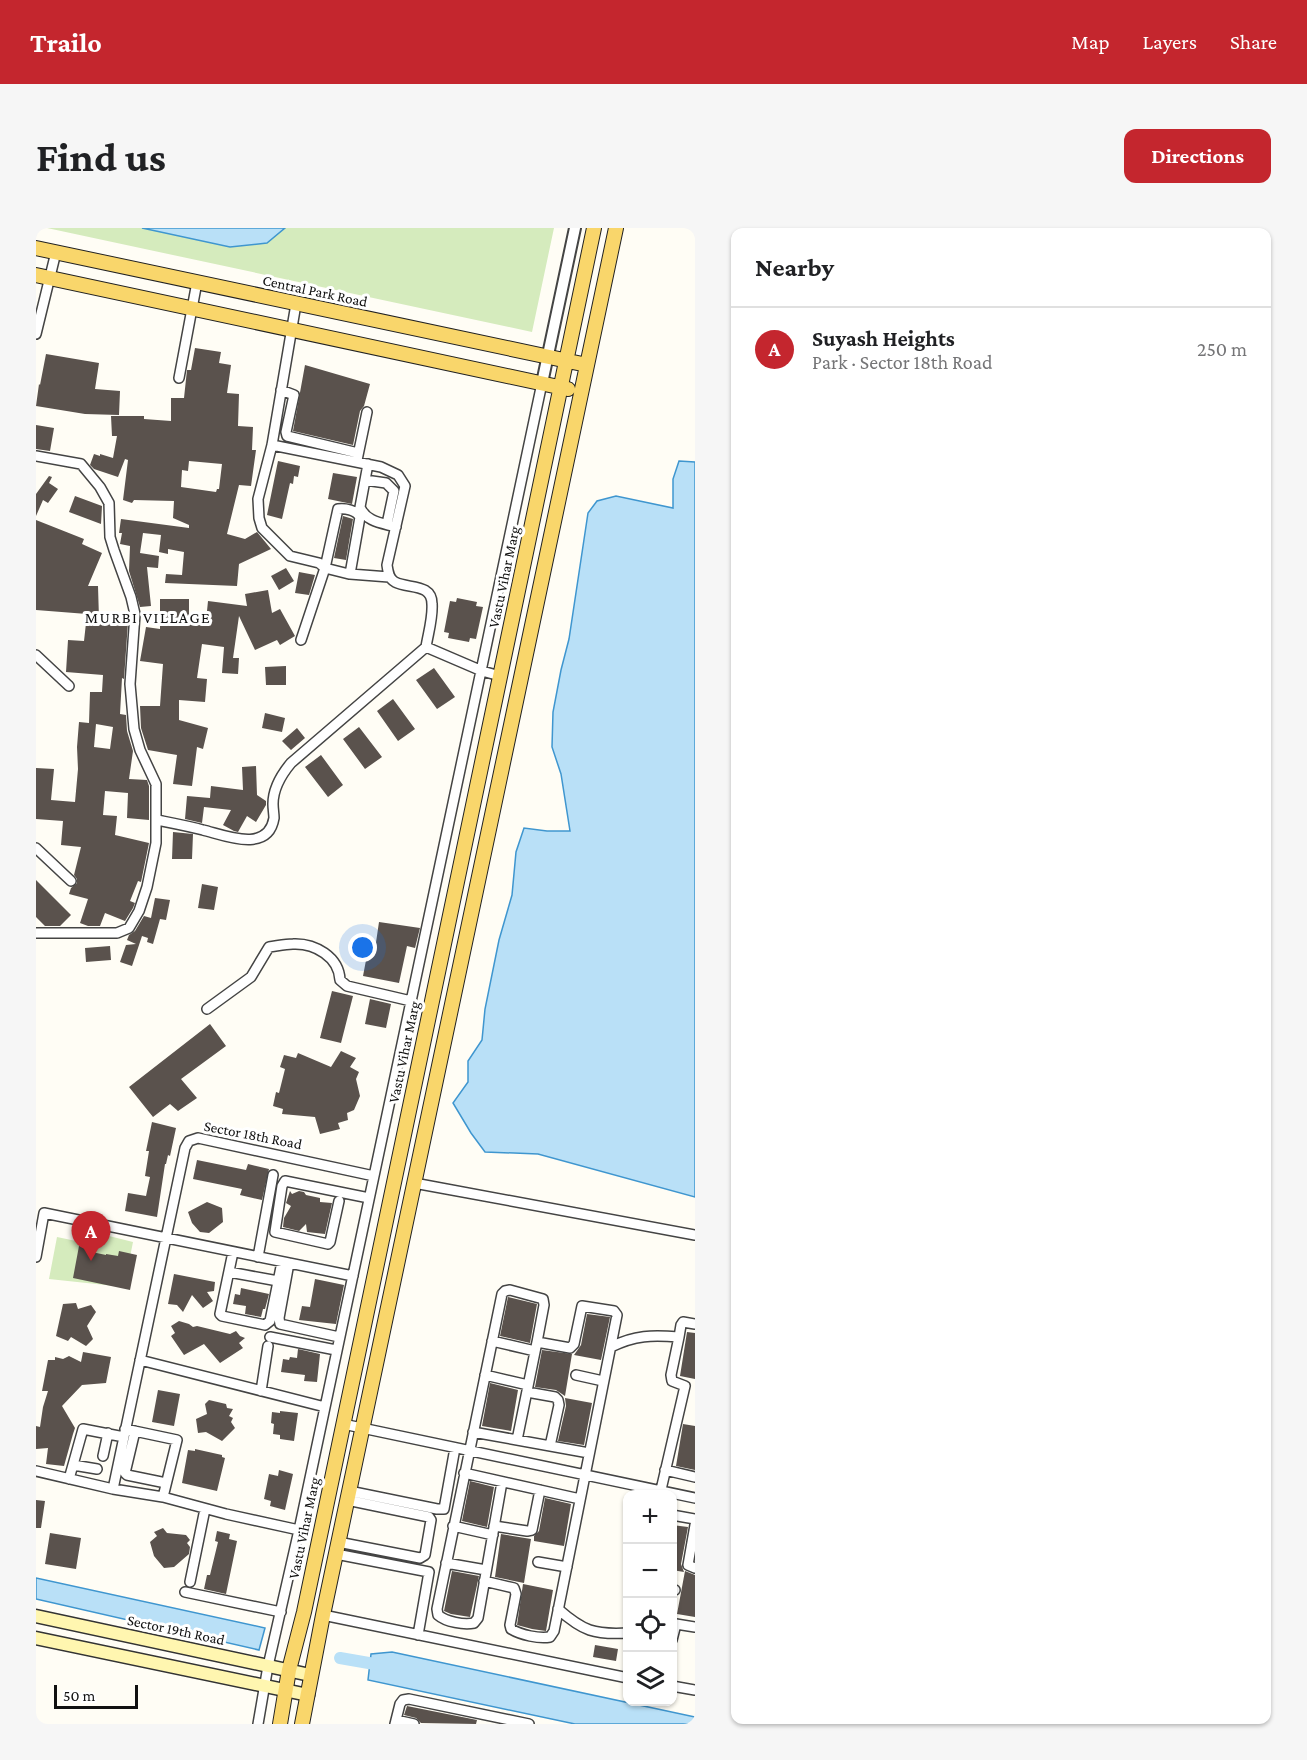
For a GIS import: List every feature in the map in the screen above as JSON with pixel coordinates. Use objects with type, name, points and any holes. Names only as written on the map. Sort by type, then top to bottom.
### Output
[{"type":"main road","name":"Vastu Vihar Marg","points":[[280,1724],[289,1670],[304,1612],[594,228]]},
{"type":"main road","points":[[302,1724],[322,1616],[616,228]]},
{"type":"main road","name":"Central Park Road","points":[[36,249],[587,365]]},
{"type":"main road","points":[[36,275],[581,392]]},
{"type":"main road","name":"Sector 19th Road","points":[[36,1616],[310,1675]]},
{"type":"main road","points":[[36,1638],[308,1695]]},
{"type":"street","points":[[258,1724],[268,1666],[299,1530],[575,228]]},
{"type":"street","points":[[36,334],[56,252]]},
{"type":"street","points":[[179,378],[197,282]]},
{"type":"street","points":[[296,303],[272,445],[258,499],[262,528],[290,556],[350,574],[389,577]]},
{"type":"street","points":[[281,390],[294,395],[287,436],[357,458],[398,475],[405,486],[391,525]]},
{"type":"street","points":[[357,458],[368,412]]},
{"type":"street","points":[[272,445],[357,458]]},
{"type":"street","points":[[36,456],[81,464],[100,487],[109,503],[110,537],[135,615],[130,684],[134,729],[140,750],[156,784],[157,820],[154,857],[147,887],[139,911],[129,928],[117,933],[36,933]]},
{"type":"street","points":[[368,464],[360,507],[363,514],[372,520],[391,525]]},
{"type":"street","points":[[157,820],[236,839],[259,838],[269,830],[274,819],[273,802],[276,787],[281,775],[291,763],[426,647],[431,596],[425,590],[394,582],[389,577],[387,566],[394,492],[386,483],[365,480]]},
{"type":"street","points":[[301,640],[325,568],[338,509],[345,508],[360,517],[350,574]]},
{"type":"street","points":[[426,647],[482,671],[500,676]]},
{"type":"street","points":[[36,655],[69,686]]},
{"type":"street","points":[[36,848],[71,881]]},
{"type":"street","points":[[207,1009],[251,977],[269,947],[294,943],[316,949],[331,957],[339,969],[340,980],[347,986],[411,1001]]},
{"type":"street","name":"Sector 18th Road","points":[[113,1489],[128,1432],[140,1360],[185,1148],[189,1141],[198,1138],[374,1176]]},
{"type":"street","points":[[258,1257],[273,1174]]},
{"type":"street","points":[[339,1201],[328,1244],[275,1232],[282,1186],[285,1181],[369,1198]]},
{"type":"street","points":[[414,1183],[695,1235]]},
{"type":"street","points":[[36,1257],[44,1214],[353,1276]]},
{"type":"street","points":[[233,1252],[221,1315],[266,1325],[270,1321],[278,1281],[286,1263]]},
{"type":"street","points":[[286,1263],[280,1324],[339,1337]]},
{"type":"street","points":[[229,1272],[278,1281]]},
{"type":"street","points":[[502,1482],[477,1618],[474,1623],[469,1624],[443,1619],[438,1615],[437,1610],[453,1526],[502,1294],[510,1290],[543,1299],[518,1440]]},
{"type":"street","points":[[484,1581],[514,1588],[516,1594],[510,1627],[516,1632],[544,1638],[550,1637],[554,1630],[567,1567],[616,1313],[585,1305],[580,1309],[574,1344],[570,1348],[536,1347],[492,1341]]},
{"type":"street","points":[[661,1490],[690,1387],[672,1381],[671,1375],[681,1325],[683,1322],[695,1324]]},
{"type":"street","points":[[610,1347],[625,1340],[649,1335],[679,1337]]},
{"type":"street","points":[[261,1391],[269,1341],[336,1350]]},
{"type":"street","points":[[140,1360],[325,1407]]},
{"type":"street","points":[[484,1375],[558,1400],[559,1405],[550,1446]]},
{"type":"street","points":[[576,1375],[603,1381]]},
{"type":"street","points":[[343,1424],[647,1490]]},
{"type":"street","points":[[69,1479],[83,1429],[108,1433],[128,1432],[177,1440],[163,1497]]},
{"type":"street","points":[[128,1432],[125,1473],[166,1483]]},
{"type":"street","points":[[473,1432],[589,1453]]},
{"type":"street","points":[[103,1456],[108,1433]]},
{"type":"street","points":[[348,1496],[444,1509],[455,1448]]},
{"type":"street","points":[[73,1465],[97,1469]]},
{"type":"street","points":[[665,1470],[695,1477]]},
{"type":"street","points":[[36,1471],[113,1489],[163,1497],[299,1530]]},
{"type":"street","points":[[464,1473],[580,1499]]},
{"type":"street","points":[[453,1526],[527,1532],[532,1530],[540,1491]]},
{"type":"street","points":[[677,1495],[695,1498]]},
{"type":"street","points":[[337,1548],[420,1558],[425,1555],[431,1520],[429,1517],[348,1496]]},
{"type":"street","points":[[190,1582],[205,1509]]},
{"type":"street","points":[[677,1516],[695,1520]]},
{"type":"street","points":[[695,1525],[688,1565],[695,1568]]},
{"type":"street","points":[[337,1548],[429,1572],[418,1635]]},
{"type":"street","points":[[538,1562],[567,1567]]},
{"type":"street","points":[[446,1563],[486,1570]]},
{"type":"street","points":[[185,1592],[281,1612]]},
{"type":"street","points":[[558,1609],[574,1624],[585,1629],[609,1634],[623,1634]]},
{"type":"street","points":[[322,1616],[623,1678]]},
{"type":"street","points":[[677,1624],[695,1627]]},
{"type":"street","points":[[677,1687],[695,1690]]},
{"type":"street","points":[[414,1724],[395,1722],[403,1700],[409,1699],[526,1724]]},
{"type":"green space","points":[[47,228],[554,228],[532,332]]},
{"type":"green space","points":[[77,1232],[101,1234],[133,1242],[124,1287],[49,1279],[57,1237],[76,1241]]},
{"type":"water","points":[[142,228],[285,228],[267,243],[230,247]]},
{"type":"water","points":[[679,461],[695,462],[695,1197],[538,1154],[485,1152],[453,1103],[468,1082],[468,1061],[482,1040],[485,1009],[499,940],[512,895],[516,852],[524,828],[570,831],[561,774],[552,747],[553,712],[569,639],[588,513],[597,501],[616,496],[673,508],[673,479]]},
{"type":"water","points":[[36,1578],[265,1628],[259,1650],[36,1599]]},
{"type":"water","points":[[392,1652],[623,1702],[623,1706],[644,1706],[695,1717],[695,1724],[575,1724],[368,1680],[371,1654]]},
{"type":"building","points":[[195,348],[221,352],[219,363],[231,365],[227,393],[239,394],[238,426],[253,427],[252,450],[256,450],[251,486],[239,485],[227,534],[245,539],[257,532],[271,549],[239,564],[237,586],[165,583],[166,574],[182,575],[184,552],[168,549],[168,554],[159,552],[161,535],[143,533],[140,553],[159,556],[158,568],[147,567],[151,606],[140,607],[129,571],[130,546],[120,544],[121,519],[189,528],[189,525],[173,518],[174,501],[134,500],[132,503],[123,500],[128,460],[125,459],[118,477],[94,469],[90,465],[94,454],[113,458],[117,436],[112,436],[111,416],[144,416],[144,419],[171,421],[171,398],[184,398],[187,370],[191,370]],"holes":[[[189,461],[222,464],[219,489],[216,492],[181,487],[182,470],[188,471]]]},
{"type":"building","points":[[46,354],[99,363],[95,389],[120,391],[119,415],[85,414],[36,406]]},
{"type":"building","points":[[305,365],[370,384],[364,406],[360,411],[353,445],[293,431]]},
{"type":"building","points":[[36,425],[54,428],[50,451],[36,449]]},
{"type":"building","points":[[278,461],[300,466],[298,477],[294,476],[293,484],[290,483],[282,519],[267,515]]},
{"type":"building","points":[[333,473],[357,477],[352,504],[328,499]]},
{"type":"building","points":[[49,476],[52,477],[49,483],[58,489],[48,503],[43,500],[36,516],[36,494]]},
{"type":"building","points":[[75,496],[102,506],[101,524],[69,512]]},
{"type":"building","points":[[343,516],[353,519],[346,560],[334,558]]},
{"type":"building","points":[[36,520],[84,539],[82,544],[102,553],[88,586],[98,586],[99,619],[128,622],[120,714],[126,715],[127,731],[133,751],[129,779],[147,780],[149,786],[149,820],[127,818],[128,793],[105,791],[103,815],[117,816],[115,835],[149,843],[141,882],[138,881],[130,901],[135,903],[125,921],[105,913],[100,926],[80,923],[88,899],[69,894],[71,888],[77,883],[74,875],[81,847],[61,845],[63,821],[36,819],[36,768],[54,769],[51,800],[75,802],[79,722],[89,723],[90,692],[102,692],[103,675],[66,672],[68,640],[84,641],[87,614],[36,610]],"holes":[[[96,724],[113,727],[110,749],[94,747]]]},
{"type":"building","points":[[286,568],[294,581],[279,590],[271,576]]},
{"type":"building","points":[[299,572],[315,575],[309,595],[295,593]]},
{"type":"building","points":[[268,590],[272,613],[280,609],[295,636],[280,645],[277,640],[255,650],[239,616],[233,658],[239,658],[238,674],[222,673],[224,647],[202,644],[197,678],[207,679],[205,702],[179,700],[179,720],[208,728],[203,749],[197,747],[192,786],[173,784],[177,755],[148,750],[141,728],[140,706],[160,706],[163,664],[140,661],[146,627],[160,629],[160,599],[189,599],[189,620],[206,621],[208,601],[247,606],[245,594]]},
{"type":"building","points":[[457,598],[477,602],[476,606],[483,607],[476,639],[470,638],[469,642],[448,638],[449,633],[444,632],[450,601],[456,602]]},
{"type":"building","points":[[286,666],[286,685],[266,685],[265,667]]},
{"type":"building","points":[[434,668],[455,697],[437,709],[416,680]]},
{"type":"building","points":[[393,699],[415,729],[398,741],[377,711]]},
{"type":"building","points":[[265,713],[285,718],[282,732],[262,728]]},
{"type":"building","points":[[359,727],[382,757],[365,769],[343,739]]},
{"type":"building","points":[[297,728],[305,738],[291,750],[282,741]]},
{"type":"building","points":[[321,755],[343,785],[328,797],[305,767]]},
{"type":"building","points":[[256,766],[257,795],[266,801],[266,805],[256,822],[247,816],[238,832],[234,831],[223,825],[231,810],[204,807],[202,823],[185,819],[187,796],[210,798],[211,786],[243,790],[242,767]]},
{"type":"building","points":[[173,832],[193,834],[192,859],[172,859]]},
{"type":"building","points":[[36,880],[71,915],[60,926],[45,926],[36,917]]},
{"type":"building","points":[[202,884],[218,887],[214,910],[198,908]]},
{"type":"building","points":[[155,898],[170,900],[166,920],[160,919],[153,944],[147,942],[148,938],[142,936],[132,966],[120,962],[126,945],[136,944],[127,940],[129,935],[135,931],[144,916],[151,918]]},
{"type":"building","points":[[379,922],[420,928],[415,948],[407,946],[399,983],[363,976],[367,955],[374,956]]},
{"type":"building","points":[[110,946],[111,960],[86,962],[85,948]]},
{"type":"building","points":[[332,991],[353,996],[341,1043],[320,1038]]},
{"type":"building","points":[[370,999],[391,1004],[386,1028],[365,1024]]},
{"type":"building","points":[[210,1024],[226,1046],[181,1079],[197,1098],[178,1111],[170,1104],[153,1117],[129,1087]]},
{"type":"building","points":[[341,1051],[356,1058],[350,1067],[359,1072],[356,1079],[360,1096],[354,1110],[347,1113],[348,1120],[338,1123],[340,1129],[320,1134],[315,1117],[282,1114],[283,1109],[273,1106],[285,1069],[280,1067],[284,1055],[296,1058],[298,1053],[331,1067]]},
{"type":"building","points":[[152,1122],[176,1128],[170,1156],[168,1155],[165,1164],[157,1217],[125,1211],[128,1193],[146,1196],[150,1177],[145,1176],[149,1151],[146,1151]]},
{"type":"building","points":[[197,1160],[246,1170],[248,1164],[269,1169],[262,1200],[240,1195],[242,1189],[193,1179]]},
{"type":"building","points":[[290,1191],[292,1194],[299,1191],[304,1192],[306,1195],[320,1198],[320,1202],[332,1203],[325,1234],[307,1232],[306,1224],[299,1231],[283,1227],[284,1218],[291,1206],[286,1203]]},
{"type":"building","points":[[207,1202],[222,1208],[223,1222],[209,1233],[200,1232],[192,1223],[188,1212]]},
{"type":"building","points":[[79,1246],[88,1247],[87,1251],[106,1255],[118,1256],[119,1251],[137,1255],[130,1290],[73,1278]]},
{"type":"building","points":[[174,1274],[215,1282],[214,1291],[207,1292],[213,1301],[203,1308],[192,1295],[183,1312],[177,1305],[168,1304]]},
{"type":"building","points":[[315,1279],[344,1285],[336,1324],[299,1320],[302,1306],[310,1307]]},
{"type":"building","points":[[241,1288],[269,1294],[261,1317],[245,1314],[246,1306],[233,1304],[235,1294],[240,1295]]},
{"type":"building","points":[[508,1297],[537,1304],[530,1343],[500,1336]]},
{"type":"building","points":[[76,1303],[78,1309],[91,1305],[96,1312],[87,1326],[93,1339],[86,1346],[71,1337],[68,1341],[56,1336],[63,1304]]},
{"type":"building","points":[[587,1314],[610,1317],[601,1360],[574,1355],[581,1345]]},
{"type":"building","points":[[179,1321],[193,1327],[230,1334],[236,1331],[245,1338],[239,1343],[243,1348],[220,1363],[204,1344],[184,1355],[171,1336],[175,1333],[171,1326]]},
{"type":"building","points":[[687,1332],[695,1333],[695,1379],[680,1376]]},
{"type":"building","points":[[298,1349],[320,1354],[317,1382],[304,1381],[305,1375],[281,1372],[283,1359],[297,1358]]},
{"type":"building","points":[[542,1350],[572,1354],[565,1396],[556,1390],[535,1387]]},
{"type":"building","points":[[83,1352],[111,1357],[106,1383],[82,1385],[62,1406],[75,1428],[64,1466],[46,1464],[48,1448],[36,1449],[36,1426],[40,1427],[48,1391],[42,1391],[48,1360],[55,1360],[55,1357],[63,1359],[69,1356],[81,1362]]},
{"type":"building","points":[[490,1383],[518,1390],[511,1431],[482,1426]]},
{"type":"building","points":[[158,1390],[180,1394],[174,1426],[152,1422]]},
{"type":"building","points":[[565,1398],[592,1403],[584,1445],[558,1441],[566,1406]]},
{"type":"building","points":[[209,1400],[226,1404],[227,1408],[233,1409],[229,1416],[233,1418],[231,1422],[235,1428],[222,1441],[206,1432],[198,1433],[196,1419],[207,1414],[205,1404]]},
{"type":"building","points":[[280,1411],[298,1413],[294,1441],[280,1439],[280,1435],[273,1434],[272,1412],[280,1413]]},
{"type":"building","points":[[683,1424],[695,1426],[695,1470],[676,1466]]},
{"type":"building","points":[[195,1449],[222,1455],[225,1458],[217,1491],[182,1483],[188,1450],[195,1451]]},
{"type":"building","points":[[279,1470],[293,1474],[285,1510],[270,1506],[271,1501],[264,1499],[269,1474],[278,1476]]},
{"type":"building","points":[[470,1481],[494,1487],[487,1527],[462,1521]]},
{"type":"building","points":[[545,1498],[571,1504],[564,1546],[534,1541],[534,1536],[539,1531]]},
{"type":"building","points":[[36,1500],[45,1501],[41,1528],[36,1528]]},
{"type":"building","points":[[677,1526],[688,1527],[681,1564],[684,1572],[677,1571]]},
{"type":"building","points":[[163,1528],[167,1533],[186,1535],[190,1540],[187,1543],[190,1547],[189,1554],[174,1567],[164,1568],[154,1556],[150,1542],[157,1536],[154,1532]]},
{"type":"building","points":[[217,1531],[230,1534],[229,1539],[237,1541],[226,1594],[204,1589],[218,1542],[215,1541]]},
{"type":"building","points":[[50,1533],[81,1538],[76,1569],[45,1564]]},
{"type":"building","points":[[501,1534],[531,1539],[524,1583],[495,1577]]},
{"type":"building","points":[[452,1571],[479,1576],[470,1617],[444,1611]]},
{"type":"building","points":[[685,1571],[695,1575],[695,1617],[677,1614]]},
{"type":"building","points":[[523,1584],[553,1590],[546,1631],[517,1625]]},
{"type":"building","points":[[595,1645],[618,1649],[616,1661],[593,1657]]},
{"type":"building","points":[[407,1706],[477,1720],[476,1724],[421,1723],[416,1718],[404,1715]]},
{"type":"waterway","points":[[340,1658],[386,1666]]},
{"type":"place","name":"Suyash Heights","points":[[91,1261]]},
{"type":"district","name":"MURBI VILLAGE","points":[[148,617]]}]
